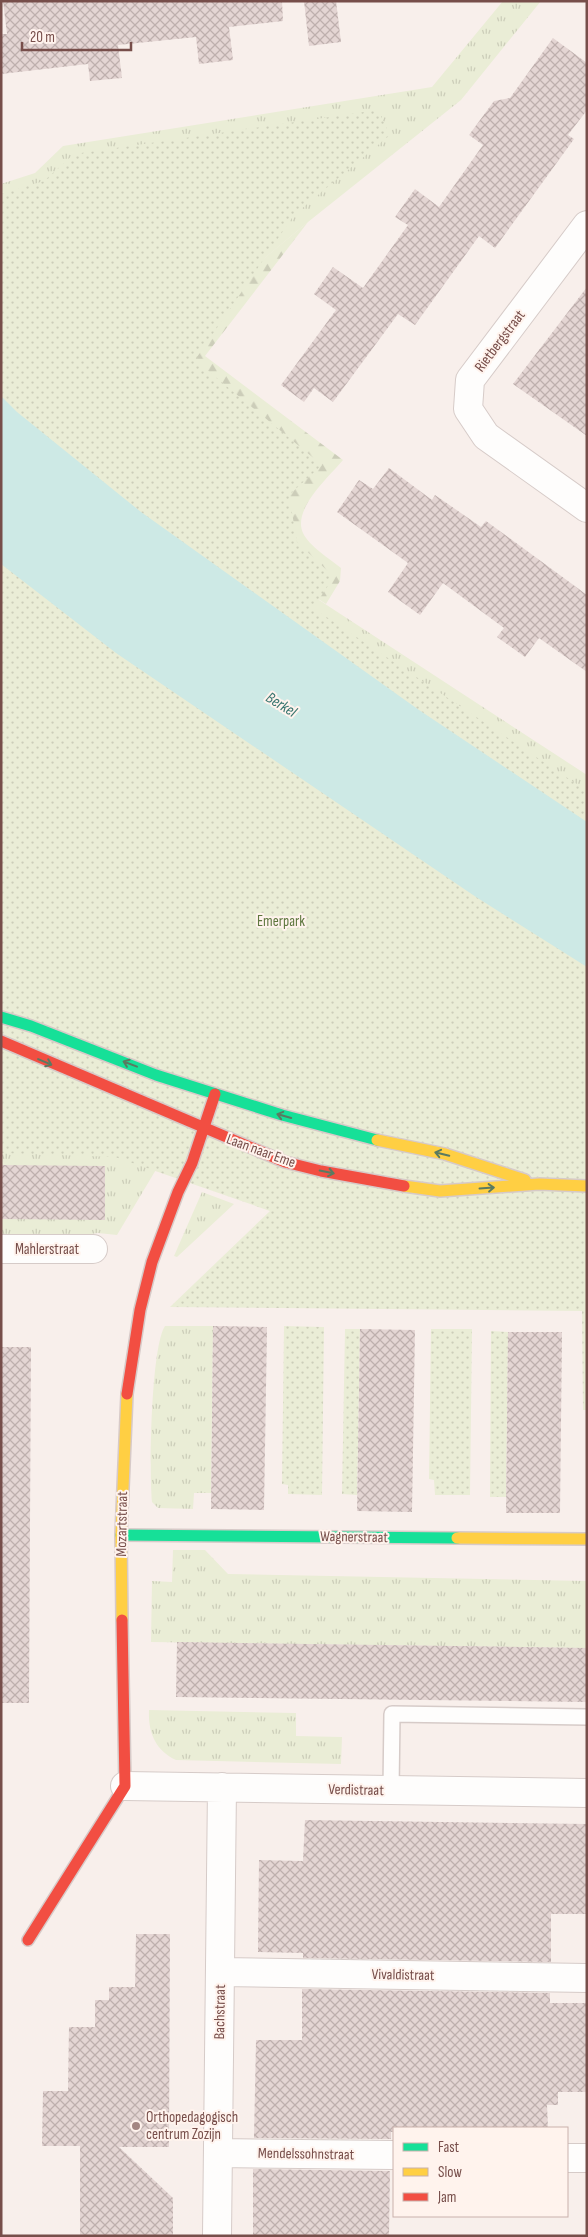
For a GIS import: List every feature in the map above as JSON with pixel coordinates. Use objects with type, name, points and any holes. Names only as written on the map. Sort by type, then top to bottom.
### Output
[{"type":"street","name":"Rietbergstraat","points":[[587,225],[470,380],[468,409],[486,436],[587,508]]},
{"type":"street","name":"Laan naar Eme","points":[[1,1017],[31,1026],[156,1075],[215,1094],[360,1137],[445,1154],[539,1184]]},
{"type":"street","name":"Laan naar Eme","points":[[1,1041],[203,1129],[285,1162],[376,1182],[440,1191],[539,1184],[587,1186]]},
{"type":"street","name":"Mozartstraat","points":[[125,1786],[121,1535],[124,1426],[131,1360],[152,1262],[215,1094]]},
{"type":"street","name":"Mahlerstraat","points":[[1,1249],[93,1248]]},
{"type":"street","name":"Wagnerstraat","points":[[121,1535],[587,1539]]},
{"type":"street","name":"Verdistraat","points":[[125,1786],[587,1793]]},
{"type":"street","points":[[28,1940],[125,1786]]},
{"type":"street","name":"Bachstraat","points":[[217,2236],[222,1788]]},
{"type":"street","name":"Vivaldistraat","points":[[220,1972],[587,1978]]},
{"type":"street","name":"Mendelssohnstraat","points":[[218,2153],[393,2156]]},
{"type":"street","points":[[568,2158],[587,2158]]},
{"type":"lane","points":[[391,1790],[392,1714],[587,1717]]},
{"type":"green space","points":[[503,1],[541,1],[461,100],[308,222],[153,351],[188,386],[117,454],[241,549],[587,775],[587,822],[419,710],[141,512],[17,412],[1,396],[1,324],[34,334],[43,332],[23,306],[1,294],[1,184],[35,173],[63,146],[432,87]]},
{"type":"green space","name":"Emerpark","points":[[378,110],[390,135],[294,215],[195,360],[322,465],[289,495],[297,542],[334,577],[313,608],[587,791],[587,1410],[583,1410],[582,1311],[170,1307],[270,1211],[115,1157],[1,1153],[1,194],[44,181],[74,154]]},
{"type":"green space","points":[[308,222],[205,356],[343,460],[321,484],[307,504],[301,524],[303,533],[310,543],[341,568],[340,581],[326,604],[241,549],[152,351]]},
{"type":"green space","points":[[1,1099],[157,1168],[117,1235],[98,1233],[1,1248]]},
{"type":"green space","points":[[202,1192],[234,1204],[177,1257],[174,1256]]},
{"type":"green space","points":[[165,1326],[213,1326],[211,1493],[194,1493],[193,1509],[158,1508],[152,1502],[151,1439],[154,1383],[160,1338]]},
{"type":"green space","points":[[284,1326],[324,1327],[322,1495],[288,1494],[288,1485],[282,1484]]},
{"type":"green space","points":[[345,1329],[360,1329],[357,1495],[342,1494]]},
{"type":"green space","points":[[431,1329],[472,1329],[470,1495],[435,1495],[434,1480],[429,1479]]},
{"type":"green space","points":[[491,1331],[508,1332],[506,1497],[490,1497]]},
{"type":"green space","points":[[173,1550],[205,1550],[228,1574],[587,1581],[587,1648],[151,1642],[152,1581],[172,1582]]},
{"type":"green space","points":[[149,1710],[296,1713],[296,1736],[342,1737],[341,1764],[176,1760],[163,1751],[154,1740],[150,1726]]},
{"type":"water","name":"Berkel","points":[[1,396],[17,412],[141,512],[419,710],[587,822],[587,967],[476,897],[116,653],[1,564]]},
{"type":"building","points":[[3,1],[282,1],[283,21],[229,27],[233,60],[199,64],[196,37],[118,45],[122,78],[90,81],[88,64],[1,74],[1,34],[7,34]]},
{"type":"building","points":[[304,1],[336,1],[341,42],[309,46]]},
{"type":"building","points":[[553,38],[587,63],[587,110],[568,135],[574,139],[495,248],[479,236],[415,325],[398,314],[333,402],[314,388],[304,402],[281,385],[336,310],[314,294],[333,267],[363,288],[408,225],[395,217],[415,189],[439,207],[483,145],[469,135],[494,101],[510,98]]},
{"type":"building","points":[[587,287],[587,436],[513,384]]},
{"type":"building","points":[[389,468],[432,500],[435,495],[481,527],[486,521],[587,595],[587,672],[539,638],[525,657],[497,637],[504,628],[443,583],[420,615],[388,592],[408,563],[337,512],[359,480],[373,489]]},
{"type":"building","points":[[1,1165],[105,1166],[105,1220],[1,1219]]},
{"type":"building","points":[[213,1326],[267,1327],[264,1510],[211,1509]]},
{"type":"building","points":[[360,1329],[415,1330],[412,1512],[357,1511]]},
{"type":"building","points":[[508,1332],[562,1332],[560,1513],[506,1513]]},
{"type":"building","points":[[1,1347],[31,1347],[29,1703],[1,1703]]},
{"type":"building","points":[[177,1642],[587,1648],[587,1702],[176,1697]]},
{"type":"building","points":[[305,1820],[587,1824],[587,1914],[551,1914],[551,1962],[303,1958],[303,1953],[258,1952],[259,1860],[303,1861]]},
{"type":"building","points":[[136,1934],[170,1934],[169,2147],[119,2147],[173,2198],[173,2236],[80,2236],[80,2146],[42,2146],[43,2091],[68,2091],[69,2027],[95,2027],[95,2000],[109,2000],[109,1987],[135,1987]]},
{"type":"building","points":[[302,1989],[550,1993],[550,2003],[587,2003],[587,2092],[558,2092],[558,2105],[547,2105],[548,2127],[393,2127],[391,2139],[254,2138],[256,2040],[302,2040]]},
{"type":"building","points":[[253,2169],[390,2171],[389,2236],[253,2236]]},
{"type":"traffic: fast","points":[[1,1017],[31,1026],[156,1075],[282,1115],[377,1140]]},
{"type":"traffic: fast","points":[[121,1535],[457,1538]]},
{"type":"traffic: slow","points":[[377,1140],[445,1154],[525,1180]]},
{"type":"traffic: slow","points":[[404,1186],[440,1191],[539,1184],[587,1186]]},
{"type":"traffic: slow","points":[[122,1620],[121,1535],[127,1394]]},
{"type":"traffic: slow","points":[[457,1538],[587,1539]]},
{"type":"traffic: jam","points":[[1,1041],[285,1162],[321,1171],[404,1186]]},
{"type":"traffic: jam","points":[[127,1394],[140,1310],[152,1262],[178,1192],[192,1163],[215,1094]]},
{"type":"traffic: jam","points":[[28,1940],[125,1786],[122,1620]]},
{"type":"place","name":"Orthopedagogisch centrum Zozijn","points":[[136,2126]]}]
